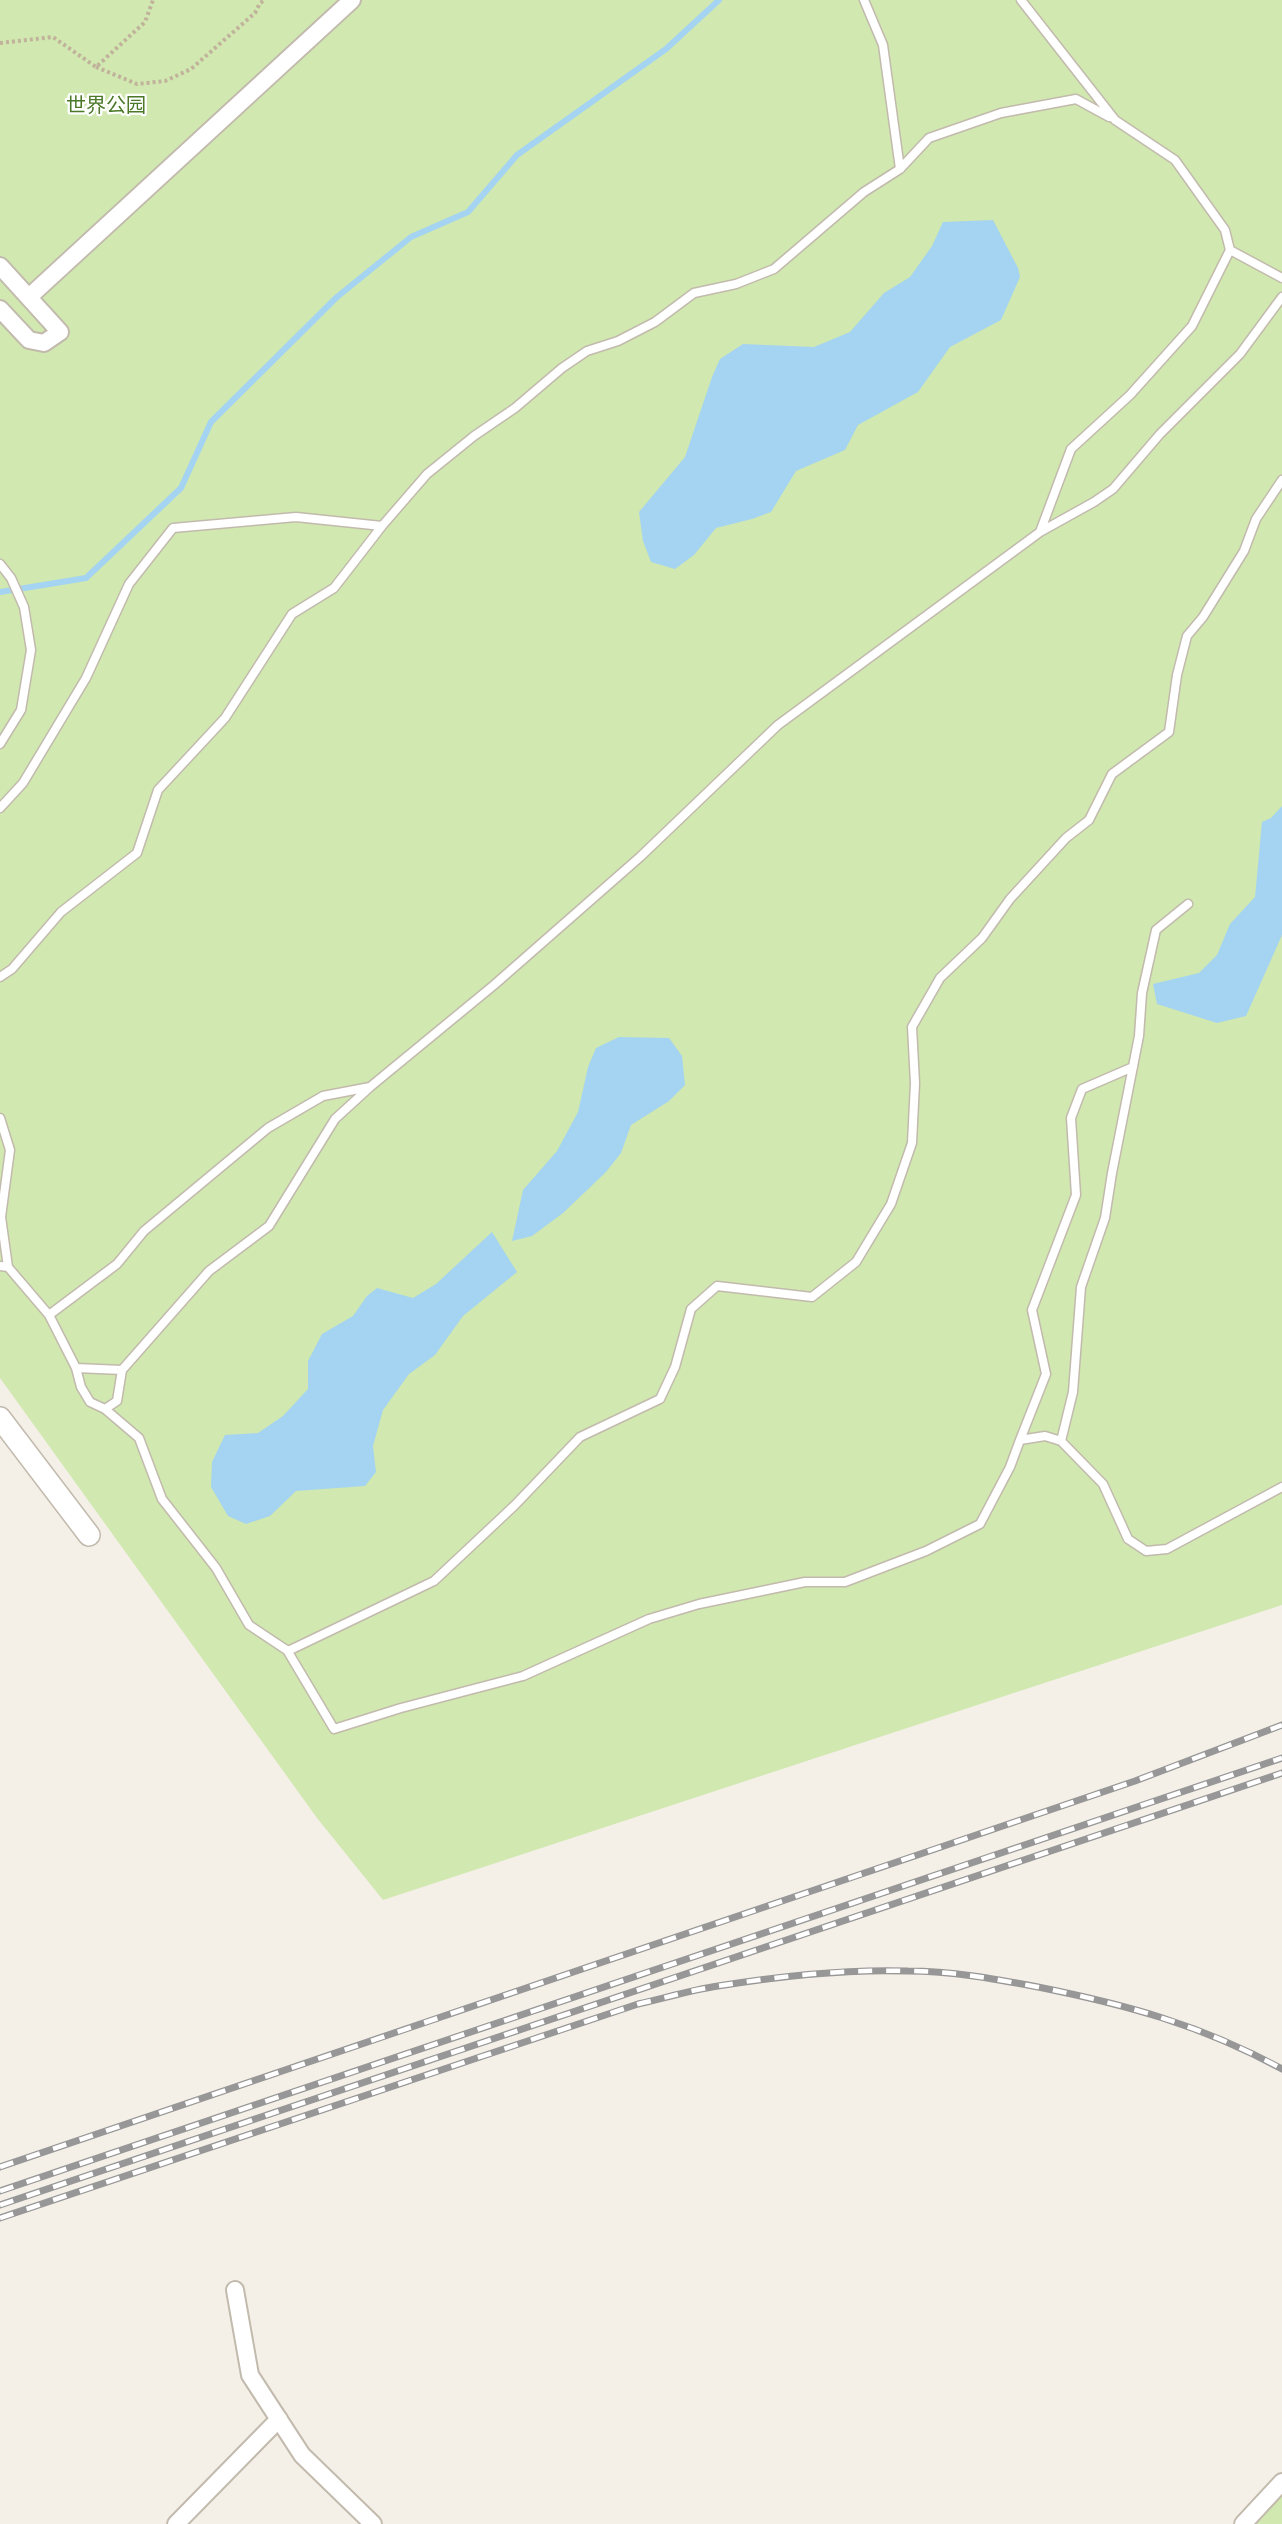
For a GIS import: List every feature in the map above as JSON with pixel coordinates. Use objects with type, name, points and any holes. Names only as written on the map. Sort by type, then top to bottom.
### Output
[{"type":"street","points":[[29,297],[352,0]]},
{"type":"street","points":[[0,266],[60,332],[44,343],[28,340],[0,309]]},
{"type":"street","points":[[0,1418],[89,1535]]},
{"type":"street","points":[[235,2290],[250,2375],[302,2455],[373,2524]]},
{"type":"street","points":[[176,2524],[279,2419]]},
{"type":"street","points":[[1243,2524],[1282,2482]]},
{"type":"lane","points":[[864,0],[883,45],[900,169]]},
{"type":"lane","points":[[1021,0],[1114,120]]},
{"type":"lane","points":[[0,977],[12,969],[61,912],[137,853],[158,790],[225,718],[292,614],[334,588],[382,526],[427,474],[587,351],[618,341],[655,322],[694,293],[736,284],[774,269],[864,192],[900,169],[929,138],[1001,112],[1076,99],[1114,120],[1175,160],[1225,230],[1230,250],[1192,326],[1130,394],[1071,449],[1041,532]]},
{"type":"lane","points":[[1230,250],[1282,278]]},
{"type":"lane","points":[[105,1409],[117,1401],[122,1371],[209,1271],[269,1226],[335,1119],[494,985],[640,857],[778,725],[1041,532],[1113,489],[1160,434],[1240,354],[1282,297]]},
{"type":"lane","points":[[287,1650],[434,1581],[515,1505],[580,1437],[660,1399],[675,1367],[691,1309],[717,1286],[812,1297],[856,1262],[891,1204],[912,1143],[915,1083],[912,1028],[940,978],[982,938],[1010,899],[1065,838],[1089,820],[1112,774],[1169,732],[1177,675],[1187,636],[1203,617],[1244,552],[1256,519],[1282,480]]},
{"type":"lane","points":[[0,808],[23,783],[86,678],[129,584],[172,528],[296,517],[382,526]]},
{"type":"lane","points":[[0,564],[11,579],[24,607],[31,650],[21,710],[0,744]]},
{"type":"lane","points":[[1060,1441],[1073,1392],[1081,1287],[1105,1218],[1139,1036],[1142,993],[1156,930],[1188,904]]},
{"type":"lane","points":[[0,1118],[10,1150],[1,1216],[4,1266],[49,1315],[76,1368],[81,1387],[90,1402],[105,1409],[140,1438],[162,1499],[216,1568],[249,1625],[287,1650],[334,1729],[401,1708],[523,1676],[659,1616],[699,1604],[805,1582],[845,1582],[926,1551],[980,1524],[1010,1467],[1046,1374],[1032,1310],[1076,1195],[1071,1118],[1082,1089],[1133,1067]]},
{"type":"lane","points":[[49,1315],[117,1264],[144,1231],[268,1128],[323,1096],[370,1088]]},
{"type":"lane","points":[[76,1368],[122,1371]]},
{"type":"lane","points":[[1020,1440],[1044,1436],[1060,1441],[1103,1484],[1128,1539],[1146,1551],[1167,1549],[1282,1487]]},
{"type":"path","points":[[96,67],[145,22],[153,0]]},
{"type":"path","points":[[0,43],[53,37],[96,67],[137,84],[165,81],[191,69],[255,13],[260,3],[266,0]]},
{"type":"green space","name":"世界公园","points":[[0,0],[1282,0],[1282,1605],[383,1900],[317,1818],[0,1378]]},
{"type":"green space","points":[[1282,2473],[1282,2524],[1235,2524]]},
{"type":"water","points":[[993,220],[1018,268],[1020,277],[1001,320],[950,347],[918,392],[858,425],[845,450],[796,471],[771,512],[716,528],[694,555],[675,569],[651,562],[643,541],[639,512],[685,457],[720,359],[743,344],[814,347],[850,332],[884,293],[910,277],[932,246],[943,222]]},
{"type":"water","points":[[1282,806],[1282,935],[1246,1016],[1217,1023],[1157,1004],[1153,984],[1199,973],[1217,955],[1230,924],[1255,897],[1262,822],[1271,818]]},
{"type":"water","points":[[619,1037],[669,1038],[682,1056],[685,1085],[669,1101],[631,1125],[621,1153],[606,1172],[563,1213],[532,1236],[512,1241],[523,1190],[557,1151],[578,1112],[588,1067],[596,1048]]},
{"type":"water","points":[[492,1232],[517,1272],[463,1316],[435,1355],[409,1374],[383,1410],[373,1446],[376,1472],[365,1486],[296,1491],[270,1516],[246,1524],[228,1516],[211,1487],[212,1462],[225,1435],[258,1433],[283,1416],[308,1389],[308,1361],[322,1334],[353,1316],[367,1296],[377,1288],[413,1298],[436,1284]]},
{"type":"waterway","points":[[0,592],[86,578],[181,488],[211,422],[337,297],[411,237],[468,212],[517,155],[666,49],[719,0]]},
{"type":"railway","points":[[0,2167],[1135,1781],[1282,1725]]},
{"type":"railway","points":[[0,2191],[1282,1758]]},
{"type":"railway","points":[[0,2205],[1282,1773]]},
{"type":"railway","points":[[0,2218],[638,2004],[708,1988],[789,1976],[860,1971],[924,1971],[973,1976],[1038,1987],[1103,2001],[1193,2028],[1282,2069]]}]
